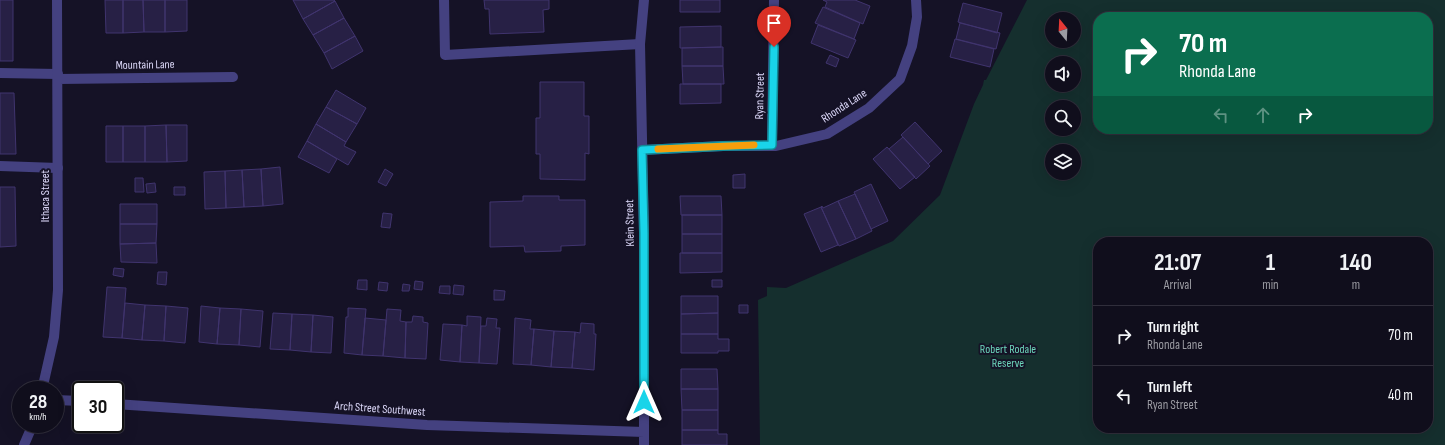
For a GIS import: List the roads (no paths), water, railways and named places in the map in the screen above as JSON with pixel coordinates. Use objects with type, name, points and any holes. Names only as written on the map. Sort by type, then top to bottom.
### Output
[{"type":"street","name":"Ithaca Street","points":[[44,381],[54,337],[58,290],[57,0]]},
{"type":"street","points":[[444,0],[444,55],[640,44]]},
{"type":"street","name":"Klein Street","points":[[644,0],[640,44],[644,233],[644,445]]},
{"type":"street","name":"Ryan Street","points":[[772,145],[774,0]]},
{"type":"street","name":"Rhonda Lane","points":[[642,150],[723,146],[776,146],[827,134],[869,108],[900,79],[912,46],[917,16],[916,0]]},
{"type":"street","name":"Mountain Lane","points":[[0,73],[58,76],[233,77]]},
{"type":"street","points":[[0,166],[58,168]]},
{"type":"street","name":"Arch Street Southwest","points":[[124,405],[427,425],[644,432]]},
{"type":"street","points":[[24,445],[29,433]]},
{"type":"park label","name":"Robert Rodale Reserve","points":[[1008,356]]}]
